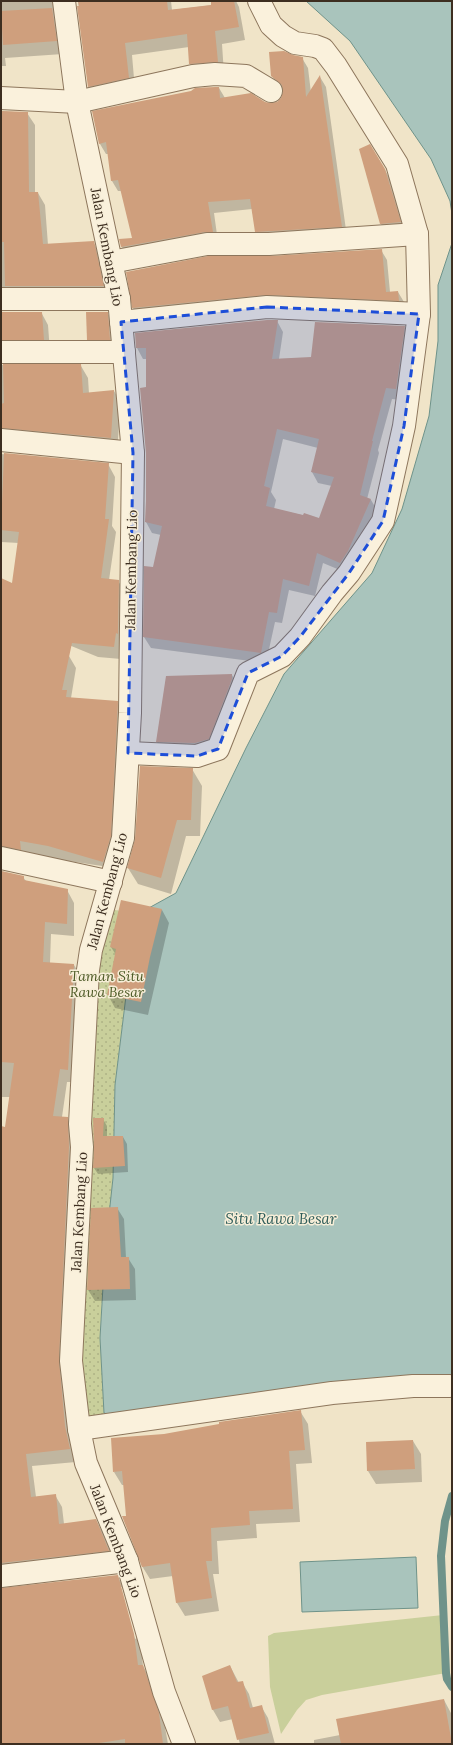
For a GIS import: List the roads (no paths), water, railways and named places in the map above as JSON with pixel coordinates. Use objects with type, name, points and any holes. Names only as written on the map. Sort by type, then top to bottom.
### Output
[{"type":"street","name":"Jalan Kembang Lio","points":[[64,1],[77,102],[119,300],[132,453],[130,713],[123,838],[91,950],[86,983],[80,1124],[82,1146],[72,1361],[79,1429],[86,1464],[127,1561],[164,1692],[184,1744]]},
{"type":"street","points":[[128,753],[197,756],[218,749],[248,673],[282,656],[300,637],[332,593],[349,573],[382,521],[404,426],[419,314],[417,234],[397,164],[336,66],[323,49],[315,46],[295,43],[283,36],[271,25],[260,1]]},
{"type":"street","points":[[1,98],[77,102],[193,76],[215,74],[246,76],[271,91]]},
{"type":"street","points":[[111,262],[206,244],[268,244],[417,234]]},
{"type":"street","points":[[1,299],[119,300]]},
{"type":"street","points":[[121,322],[267,308],[419,314]]},
{"type":"street","points":[[1,352],[124,352]]},
{"type":"street","points":[[1,440],[132,453]]},
{"type":"street","points":[[1,858],[111,882]]},
{"type":"street","points":[[79,1429],[332,1392],[413,1386],[450,1386]]},
{"type":"street","points":[[1,1576],[127,1561]]},
{"type":"water","points":[[306,1],[452,1],[452,214],[450,201],[431,159],[350,41]]},
{"type":"water","name":"Situ Rawa Besar","points":[[452,243],[452,1376],[430,1375],[114,1417],[104,1413],[100,1338],[105,1252],[113,1178],[115,1085],[136,915],[176,893],[246,748],[284,674],[372,573],[402,509],[429,416],[438,341],[438,285]]},
{"type":"water","points":[[416,1557],[418,1608],[302,1612],[300,1562]]},
{"type":"waterway","points":[[452,1496],[445,1521],[441,1556],[446,1673],[447,1679],[452,1687]]},
{"type":"park label","name":"Taman Situ Rawa Besar","points":[[107,984]]}]
